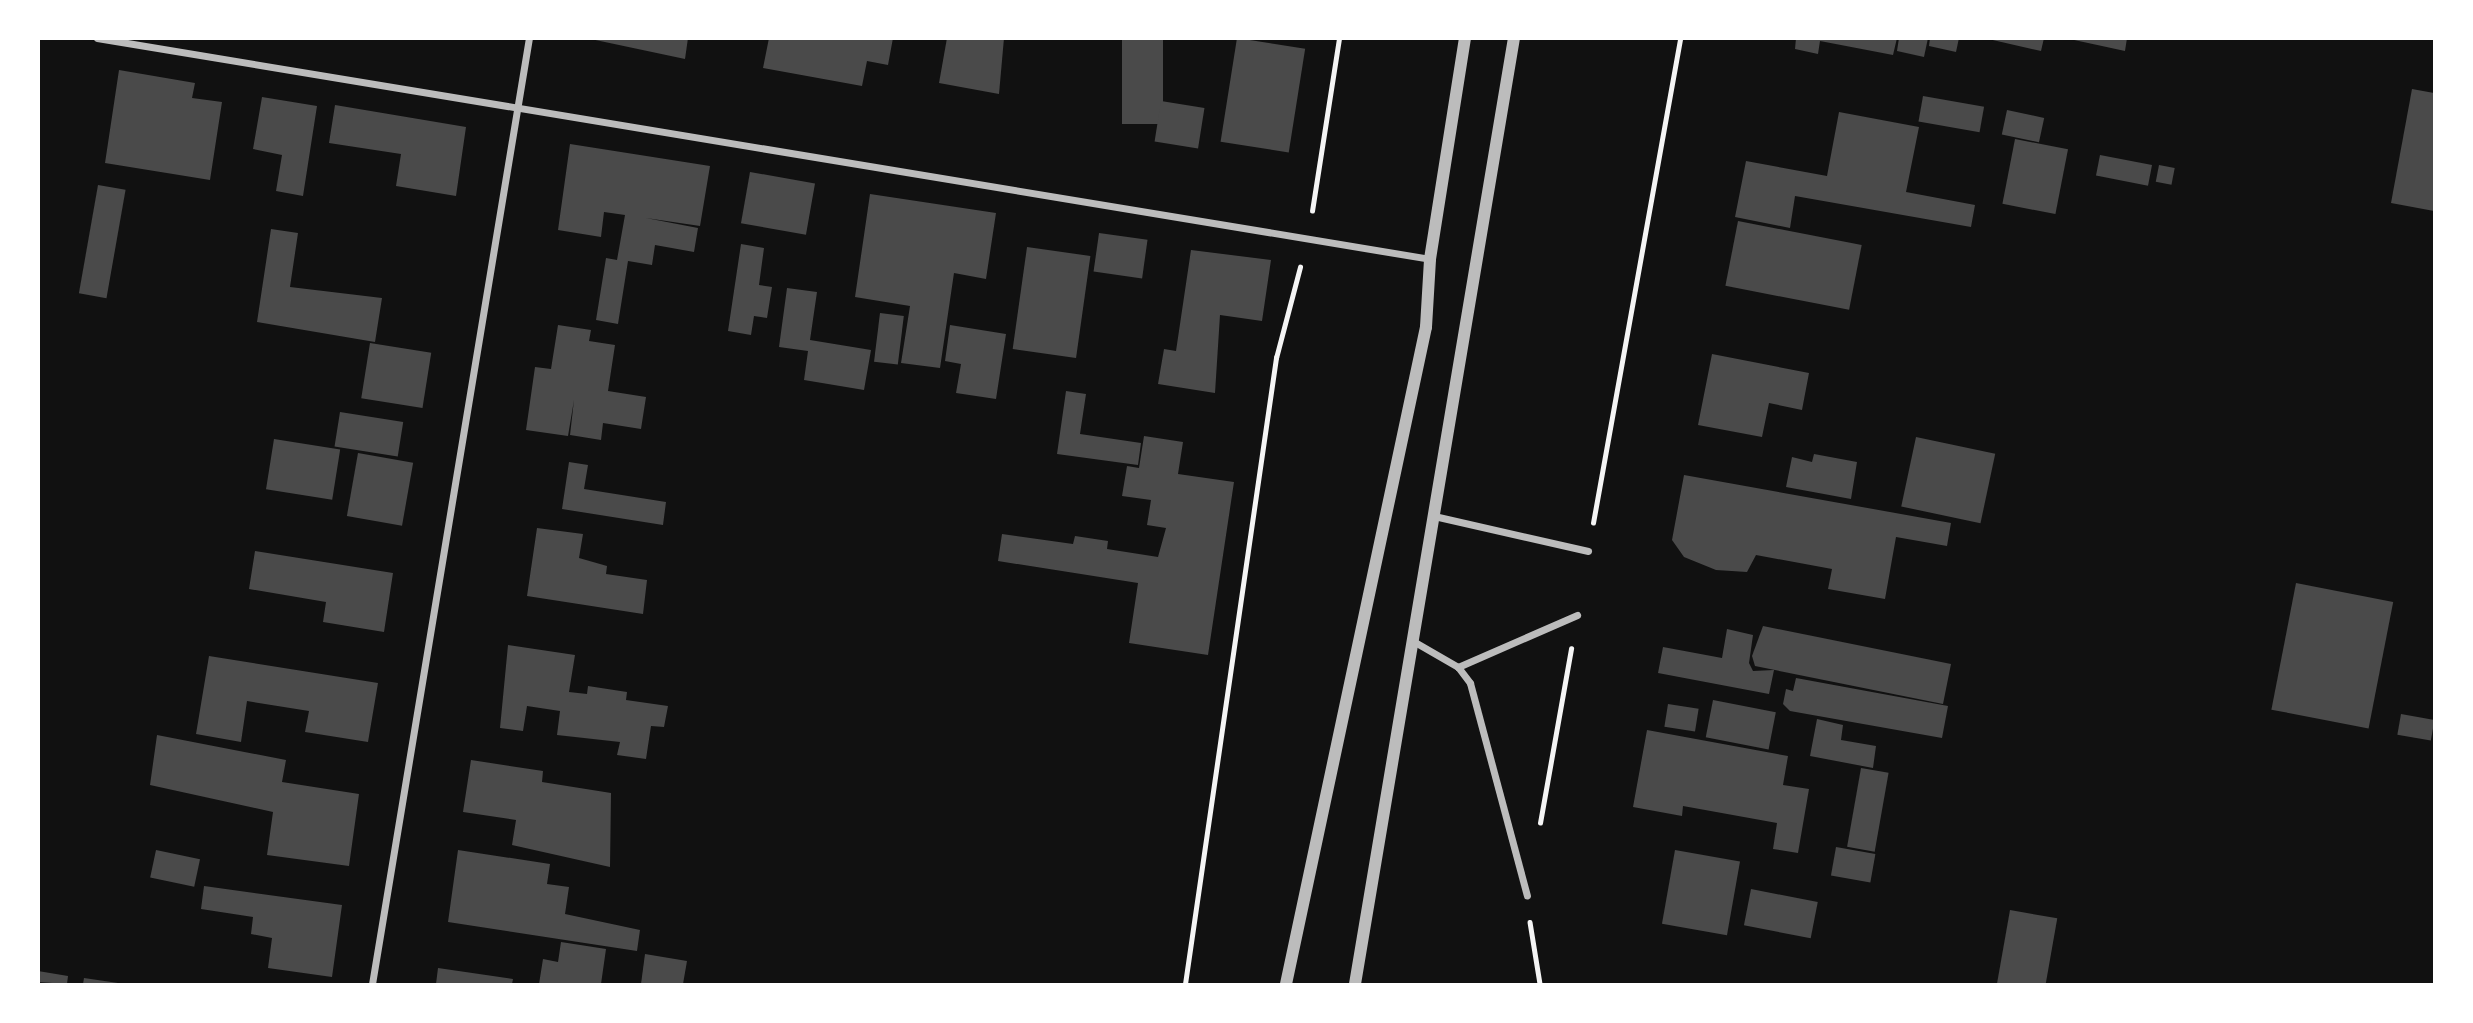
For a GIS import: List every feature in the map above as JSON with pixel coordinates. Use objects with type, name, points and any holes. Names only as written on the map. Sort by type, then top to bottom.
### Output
[{"type":"street","points":[[97,38],[519,106],[1307,242],[1430,259]]},
{"type":"street","points":[[372,985],[529,38]]},
{"type":"street","points":[[1286,985],[1426,327],[1430,259],[1465,38]]},
{"type":"street","points":[[1355,985],[1514,38]]},
{"type":"street","points":[[1434,516],[1588,551]]},
{"type":"street","points":[[1458,667],[1577,615]]},
{"type":"street","points":[[1413,641],[1458,667],[1470,683],[1527,895]]},
{"type":"path","points":[[1185,985],[1276,358],[1307,242],[1339,38]]},
{"type":"path","points":[[1588,551],[1680,38]]},
{"type":"path","points":[[1539,828],[1577,615]]},
{"type":"path","points":[[1527,895],[1540,985]]},
{"type":"building","points":[[586,38],[688,38],[685,59]]},
{"type":"building","points":[[769,38],[893,38],[888,65],[867,61],[862,86],[763,68]]},
{"type":"building","points":[[947,38],[1004,38],[999,94],[939,83]]},
{"type":"building","points":[[1122,38],[1163,38],[1163,124],[1122,124]]},
{"type":"building","points":[[1237,38],[1305,49],[1289,153],[1221,142]]},
{"type":"building","points":[[1796,38],[1897,38],[1893,55],[1820,41],[1818,54],[1795,49]]},
{"type":"building","points":[[1899,38],[1928,38],[1924,57],[1897,51]]},
{"type":"building","points":[[1930,38],[1959,38],[1956,52],[1929,46]]},
{"type":"building","points":[[1984,38],[2044,38],[2041,51]]},
{"type":"building","points":[[2065,38],[2127,38],[2125,51]]},
{"type":"building","points":[[119,70],[195,83],[192,98],[222,102],[210,180],[105,163]]},
{"type":"building","points":[[2412,89],[2434,93],[2434,211],[2391,203]]},
{"type":"building","points":[[1923,96],[1984,107],[1980,132],[1918,122]]},
{"type":"building","points":[[262,97],[317,106],[303,196],[276,191],[282,155],[253,149]]},
{"type":"building","points":[[1161,101],[1204,108],[1198,148],[1155,141]]},
{"type":"building","points":[[335,105],[466,127],[456,196],[396,186],[401,154],[329,143]]},
{"type":"building","points":[[2007,110],[2044,118],[2039,142],[2002,134]]},
{"type":"building","points":[[1839,112],[1919,127],[1906,192],[1975,205],[1971,227],[1795,196],[1790,228],[1735,217],[1746,161],[1827,176]]},
{"type":"building","points":[[2015,139],[2068,149],[2055,214],[2002,204]]},
{"type":"building","points":[[570,144],[710,166],[700,226],[646,218],[698,228],[694,252],[655,245],[652,265],[628,261],[618,324],[596,320],[606,258],[617,260],[625,215],[604,212],[601,237],[558,230]]},
{"type":"building","points":[[2100,155],[2152,165],[2148,186],[2096,176]]},
{"type":"building","points":[[2159,165],[2175,168],[2171,185],[2156,182]]},
{"type":"building","points":[[750,172],[815,183],[806,235],[741,223]]},
{"type":"building","points":[[98,185],[126,190],[106,298],[79,293]]},
{"type":"building","points":[[870,194],[996,213],[986,279],[954,273],[940,368],[901,363],[910,306],[855,297]]},
{"type":"building","points":[[1738,221],[1862,245],[1849,310],[1725,286]]},
{"type":"building","points":[[271,229],[298,233],[290,287],[382,298],[375,342],[257,322]]},
{"type":"building","points":[[1099,233],[1148,240],[1142,278],[1094,272]]},
{"type":"building","points":[[741,244],[764,248],[759,285],[772,287],[767,318],[754,316],[751,335],[728,331]]},
{"type":"building","points":[[1027,247],[1090,256],[1076,358],[1013,349]]},
{"type":"building","points":[[1191,250],[1271,260],[1262,321],[1220,315],[1215,393],[1158,384],[1164,349],[1176,351]]},
{"type":"building","points":[[787,288],[817,292],[810,340],[871,350],[864,390],[804,380],[808,351],[779,347]]},
{"type":"building","points":[[880,313],[904,316],[898,365],[874,362]]},
{"type":"building","points":[[558,325],[591,330],[589,341],[615,345],[608,391],[646,397],[641,429],[603,423],[601,440],[570,435],[574,400],[568,436],[526,430],[535,367],[551,369]]},
{"type":"building","points":[[950,325],[1006,334],[996,399],[956,393],[961,364],[945,361]]},
{"type":"building","points":[[370,343],[431,353],[422,408],[361,398]]},
{"type":"building","points":[[1712,354],[1809,373],[1802,410],[1769,403],[1762,437],[1698,425]]},
{"type":"building","points":[[1066,391],[1086,394],[1080,434],[1141,443],[1138,465],[1057,454]]},
{"type":"building","points":[[340,412],[403,422],[398,457],[335,447]]},
{"type":"building","points":[[1144,436],[1183,442],[1178,474],[1234,482],[1208,655],[1129,643],[1138,583],[998,561],[1002,534],[1073,544],[1075,536],[1108,541],[1107,549],[1158,557],[1166,528],[1147,525],[1151,500],[1122,496],[1127,466],[1139,468]]},
{"type":"building","points":[[1916,437],[1995,454],[1980,523],[1901,506]]},
{"type":"building","points":[[274,439],[340,449],[332,500],[266,489]]},
{"type":"building","points":[[358,453],[413,463],[402,526],[347,516]]},
{"type":"building","points":[[1814,454],[1857,462],[1851,499],[1786,487],[1792,457],[1812,462]]},
{"type":"building","points":[[569,462],[588,465],[584,489],[666,502],[663,525],[562,509]]},
{"type":"building","points":[[1684,475],[1951,523],[1947,546],[1896,537],[1885,599],[1828,589],[1832,569],[1756,555],[1747,572],[1716,570],[1684,557],[1672,540]]},
{"type":"building","points":[[537,528],[583,534],[579,558],[607,566],[606,574],[647,580],[643,614],[527,596]]},
{"type":"building","points":[[255,551],[393,573],[384,632],[323,622],[326,602],[249,589]]},
{"type":"building","points":[[2296,583],[2393,602],[2369,729],[2271,710]]},
{"type":"building","points":[[1763,626],[1951,664],[1943,704],[1755,666],[1752,656]]},
{"type":"building","points":[[1727,629],[1753,635],[1749,663],[1753,671],[1774,670],[1769,694],[1658,673],[1663,647],[1722,658]]},
{"type":"building","points":[[508,645],[575,655],[569,692],[587,694],[588,686],[627,692],[626,700],[668,706],[664,727],[651,726],[646,759],[617,755],[620,742],[557,735],[560,711],[527,706],[523,731],[500,728]]},
{"type":"building","points":[[209,656],[378,683],[368,742],[305,732],[309,711],[247,701],[241,742],[196,734]]},
{"type":"building","points":[[1796,678],[1948,706],[1942,738],[1790,711],[1783,704],[1786,689],[1793,691]]},
{"type":"building","points":[[1713,700],[1776,712],[1769,750],[1706,737]]},
{"type":"building","points":[[1668,704],[1699,709],[1695,732],[1664,727]]},
{"type":"building","points":[[2401,714],[2434,720],[2431,741],[2397,735]]},
{"type":"building","points":[[1817,719],[1843,725],[1841,740],[1876,746],[1873,768],[1810,756]]},
{"type":"building","points":[[1647,730],[1788,756],[1783,785],[1809,789],[1798,853],[1773,849],[1777,823],[1683,806],[1682,816],[1633,807]]},
{"type":"building","points":[[157,735],[286,760],[282,782],[359,794],[349,866],[267,855],[273,812],[150,785]]},
{"type":"building","points":[[471,760],[543,771],[542,782],[611,793],[610,867],[512,845],[516,820],[463,812]]},
{"type":"building","points":[[1861,768],[1889,773],[1875,852],[1847,847]]},
{"type":"building","points":[[1836,847],[1875,854],[1870,883],[1831,876]]},
{"type":"building","points":[[156,850],[200,859],[194,887],[150,877]]},
{"type":"building","points":[[458,850],[550,864],[547,884],[569,887],[565,914],[640,930],[637,951],[448,922]]},
{"type":"building","points":[[1675,850],[1740,861],[1727,935],[1662,924]]},
{"type":"building","points":[[204,886],[342,905],[332,977],[268,968],[272,938],[251,934],[253,917],[201,909]]},
{"type":"building","points":[[1751,889],[1818,902],[1811,938],[1744,925]]},
{"type":"building","points":[[2010,910],[2057,918],[2046,984],[1997,984]]},
{"type":"building","points":[[561,942],[606,949],[601,984],[539,984],[543,959],[558,962]]},
{"type":"building","points":[[645,954],[687,961],[683,984],[641,984]]},
{"type":"building","points":[[438,968],[513,979],[512,984],[436,984]]},
{"type":"building","points":[[38,971],[68,976],[67,984],[38,982]]},
{"type":"building","points":[[84,978],[118,983],[118,984],[83,984]]}]
